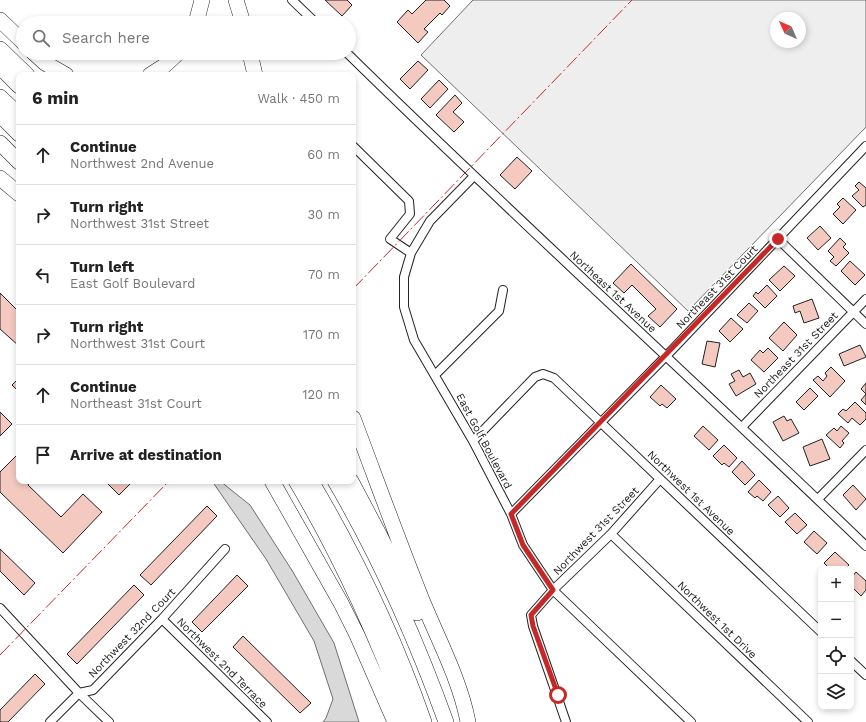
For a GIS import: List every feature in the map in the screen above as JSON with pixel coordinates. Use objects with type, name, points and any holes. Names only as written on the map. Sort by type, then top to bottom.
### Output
[{"type":"highway","points":[[198,16],[202,0]]},
{"type":"highway","points":[[236,0],[241,16]]},
{"type":"highway","points":[[0,20],[16,35]]},
{"type":"highway","points":[[0,49],[24,72]]},
{"type":"highway","points":[[42,60],[61,72]]},
{"type":"highway","points":[[155,72],[170,60]]},
{"type":"highway","points":[[252,60],[254,72]]},
{"type":"highway","points":[[0,67],[16,83]]},
{"type":"highway","points":[[0,97],[16,112]]},
{"type":"highway","points":[[0,115],[16,131]]},
{"type":"highway","points":[[0,143],[16,159]]},
{"type":"highway","points":[[0,178],[16,191]]},
{"type":"highway","points":[[356,426],[416,586],[454,676],[465,708],[468,722]]},
{"type":"highway","points":[[274,484],[344,609],[396,722]]},
{"type":"highway","points":[[298,484],[329,540],[371,626],[408,722]]},
{"type":"highway","points":[[313,484],[341,533],[383,621],[424,722]]},
{"type":"highway","points":[[337,484],[365,535],[404,617],[446,722]]},
{"type":"highway","points":[[353,484],[403,581],[442,672],[460,722]]},
{"type":"street","points":[[292,0],[309,16]]},
{"type":"street","name":"Northeast 1st Avenue","points":[[354,60],[474,176],[742,427],[866,546]]},
{"type":"street","name":"Northeast 31st Court","points":[[511,514],[666,356],[866,146]]},
{"type":"street","points":[[356,149],[409,202],[410,214],[390,239],[411,253]]},
{"type":"street","name":"East Golf Boulevard","points":[[474,176],[430,221],[411,253],[404,277],[404,307],[414,340],[436,374],[473,442],[511,514],[523,545],[553,590],[691,722]]},
{"type":"street","points":[[778,239],[866,324]]},
{"type":"street","points":[[436,374],[499,311],[503,290]]},
{"type":"street","name":"Northeast 31st Street","points":[[742,427],[866,299]]},
{"type":"street","name":"Northwest 1st Avenue","points":[[473,442],[536,377],[543,374],[554,378],[818,629]]},
{"type":"street","points":[[818,499],[866,450]]},
{"type":"street","name":"Northwest 31st Street","points":[[566,722],[533,626],[531,615],[553,590],[611,534],[660,479]]},
{"type":"street","name":"Northwest 1st Drive","points":[[611,534],[808,722]]},
{"type":"street","name":"Northwest 32nd Court","points":[[50,722],[79,693],[93,690],[162,619],[225,549]]},
{"type":"street","points":[[0,608],[79,693],[109,722]]},
{"type":"street","name":"Northwest 2nd Terrace","points":[[162,619],[267,722]]},
{"type":"street","points":[[854,664],[866,675]]},
{"type":"shaded area","points":[[473,0],[866,0],[866,127],[688,311],[421,55]]},
{"type":"shaded area","points":[[214,484],[224,484],[250,505],[293,572],[334,643],[359,722],[323,722],[333,699],[314,641],[266,559]]},
{"type":"building","points":[[325,0],[347,0],[352,5],[342,16]]},
{"type":"building","points":[[426,0],[444,0],[450,6],[442,15],[440,13],[424,29],[428,32],[418,43],[397,22],[408,10],[412,14]]},
{"type":"building","points":[[418,61],[428,70],[410,89],[400,79]]},
{"type":"building","points":[[439,80],[448,89],[430,108],[421,99]]},
{"type":"building","points":[[455,95],[462,103],[453,112],[464,122],[454,132],[436,115]]},
{"type":"building","points":[[517,157],[532,171],[515,189],[500,175]]},
{"type":"building","points":[[859,182],[866,188],[866,205],[863,207],[852,196],[859,190],[855,186]]},
{"type":"building","points":[[843,198],[856,210],[843,224],[833,214],[840,207],[837,204]]},
{"type":"building","points":[[820,226],[831,238],[818,250],[807,238]]},
{"type":"building","points":[[840,238],[846,244],[843,247],[849,253],[836,266],[830,261],[834,257],[828,251]]},
{"type":"building","points":[[850,261],[865,275],[855,285],[841,271]]},
{"type":"building","points":[[631,264],[677,309],[660,327],[648,316],[656,309],[632,285],[624,293],[613,283]]},
{"type":"building","points":[[784,266],[795,276],[780,291],[769,280]]},
{"type":"building","points":[[767,285],[777,296],[765,308],[753,296],[756,292],[758,294]]},
{"type":"building","points":[[0,293],[16,309],[16,343],[0,329]]},
{"type":"building","points":[[812,299],[819,318],[804,323],[800,311],[795,313],[793,306]]},
{"type":"building","points":[[749,303],[758,311],[747,323],[737,315]]},
{"type":"building","points":[[731,318],[743,329],[730,342],[719,331]]},
{"type":"building","points":[[784,322],[797,335],[783,351],[769,338]]},
{"type":"building","points":[[707,341],[720,343],[715,367],[702,364]]},
{"type":"building","points":[[860,345],[866,357],[844,366],[839,354]]},
{"type":"building","points":[[768,348],[778,358],[764,372],[751,360],[760,350],[763,353]]},
{"type":"building","points":[[831,367],[845,381],[830,397],[813,380],[818,376],[823,381],[827,376],[825,373]]},
{"type":"building","points":[[739,370],[743,377],[750,373],[756,384],[736,396],[729,384],[735,381],[731,374]]},
{"type":"building","points":[[16,381],[16,389],[12,385]]},
{"type":"building","points":[[866,383],[866,394],[861,389]]},
{"type":"building","points":[[661,385],[676,399],[667,408],[662,404],[660,406],[650,397]]},
{"type":"building","points":[[810,388],[818,396],[804,410],[796,402]]},
{"type":"building","points":[[866,394],[866,405],[861,400]]},
{"type":"building","points":[[855,402],[866,413],[866,419],[860,425],[852,418],[848,423],[838,414],[843,409],[846,411]]},
{"type":"building","points":[[0,412],[12,424],[0,436]]},
{"type":"building","points":[[784,416],[787,421],[791,419],[799,433],[783,441],[773,422]]},
{"type":"building","points":[[703,426],[718,440],[709,450],[694,436]]},
{"type":"building","points":[[841,426],[849,433],[842,441],[844,443],[840,448],[826,435],[834,428],[837,431]]},
{"type":"building","points":[[822,439],[830,459],[810,466],[803,447]]},
{"type":"building","points":[[724,445],[737,458],[729,467],[724,463],[722,465],[713,456]]},
{"type":"building","points":[[16,456],[16,484],[29,484],[28,485],[61,517],[83,494],[102,512],[63,553],[0,492],[0,472]]},
{"type":"building","points":[[742,461],[755,475],[745,485],[732,472]]},
{"type":"building","points":[[759,480],[771,492],[763,501],[757,496],[755,498],[748,492]]},
{"type":"building","points":[[108,484],[130,484],[119,495]]},
{"type":"building","points":[[853,485],[866,499],[856,510],[843,495]]},
{"type":"building","points":[[778,496],[789,508],[780,517],[768,505]]},
{"type":"building","points":[[207,506],[217,516],[151,585],[140,575]]},
{"type":"building","points":[[795,513],[807,525],[797,534],[785,522]]},
{"type":"building","points":[[814,531],[827,543],[817,554],[804,542]]},
{"type":"building","points":[[0,549],[35,583],[24,595],[0,571]]},
{"type":"building","points":[[835,552],[849,565],[827,566],[824,563]]},
{"type":"building","points":[[856,572],[866,581],[866,590],[861,596],[854,589],[854,574]]},
{"type":"building","points":[[237,575],[248,586],[202,632],[192,622]]},
{"type":"building","points":[[134,585],[144,595],[77,664],[67,654]]},
{"type":"building","points":[[243,636],[311,703],[300,713],[233,647]]},
{"type":"building","points":[[35,674],[45,684],[8,722],[0,722],[0,710]]},
{"type":"power","points":[[356,286],[632,0]]},
{"type":"power","points":[[0,655],[166,484]]},
{"type":"route","points":[[558,695],[533,626],[531,615],[553,590],[523,545],[511,514],[778,239]]}]
